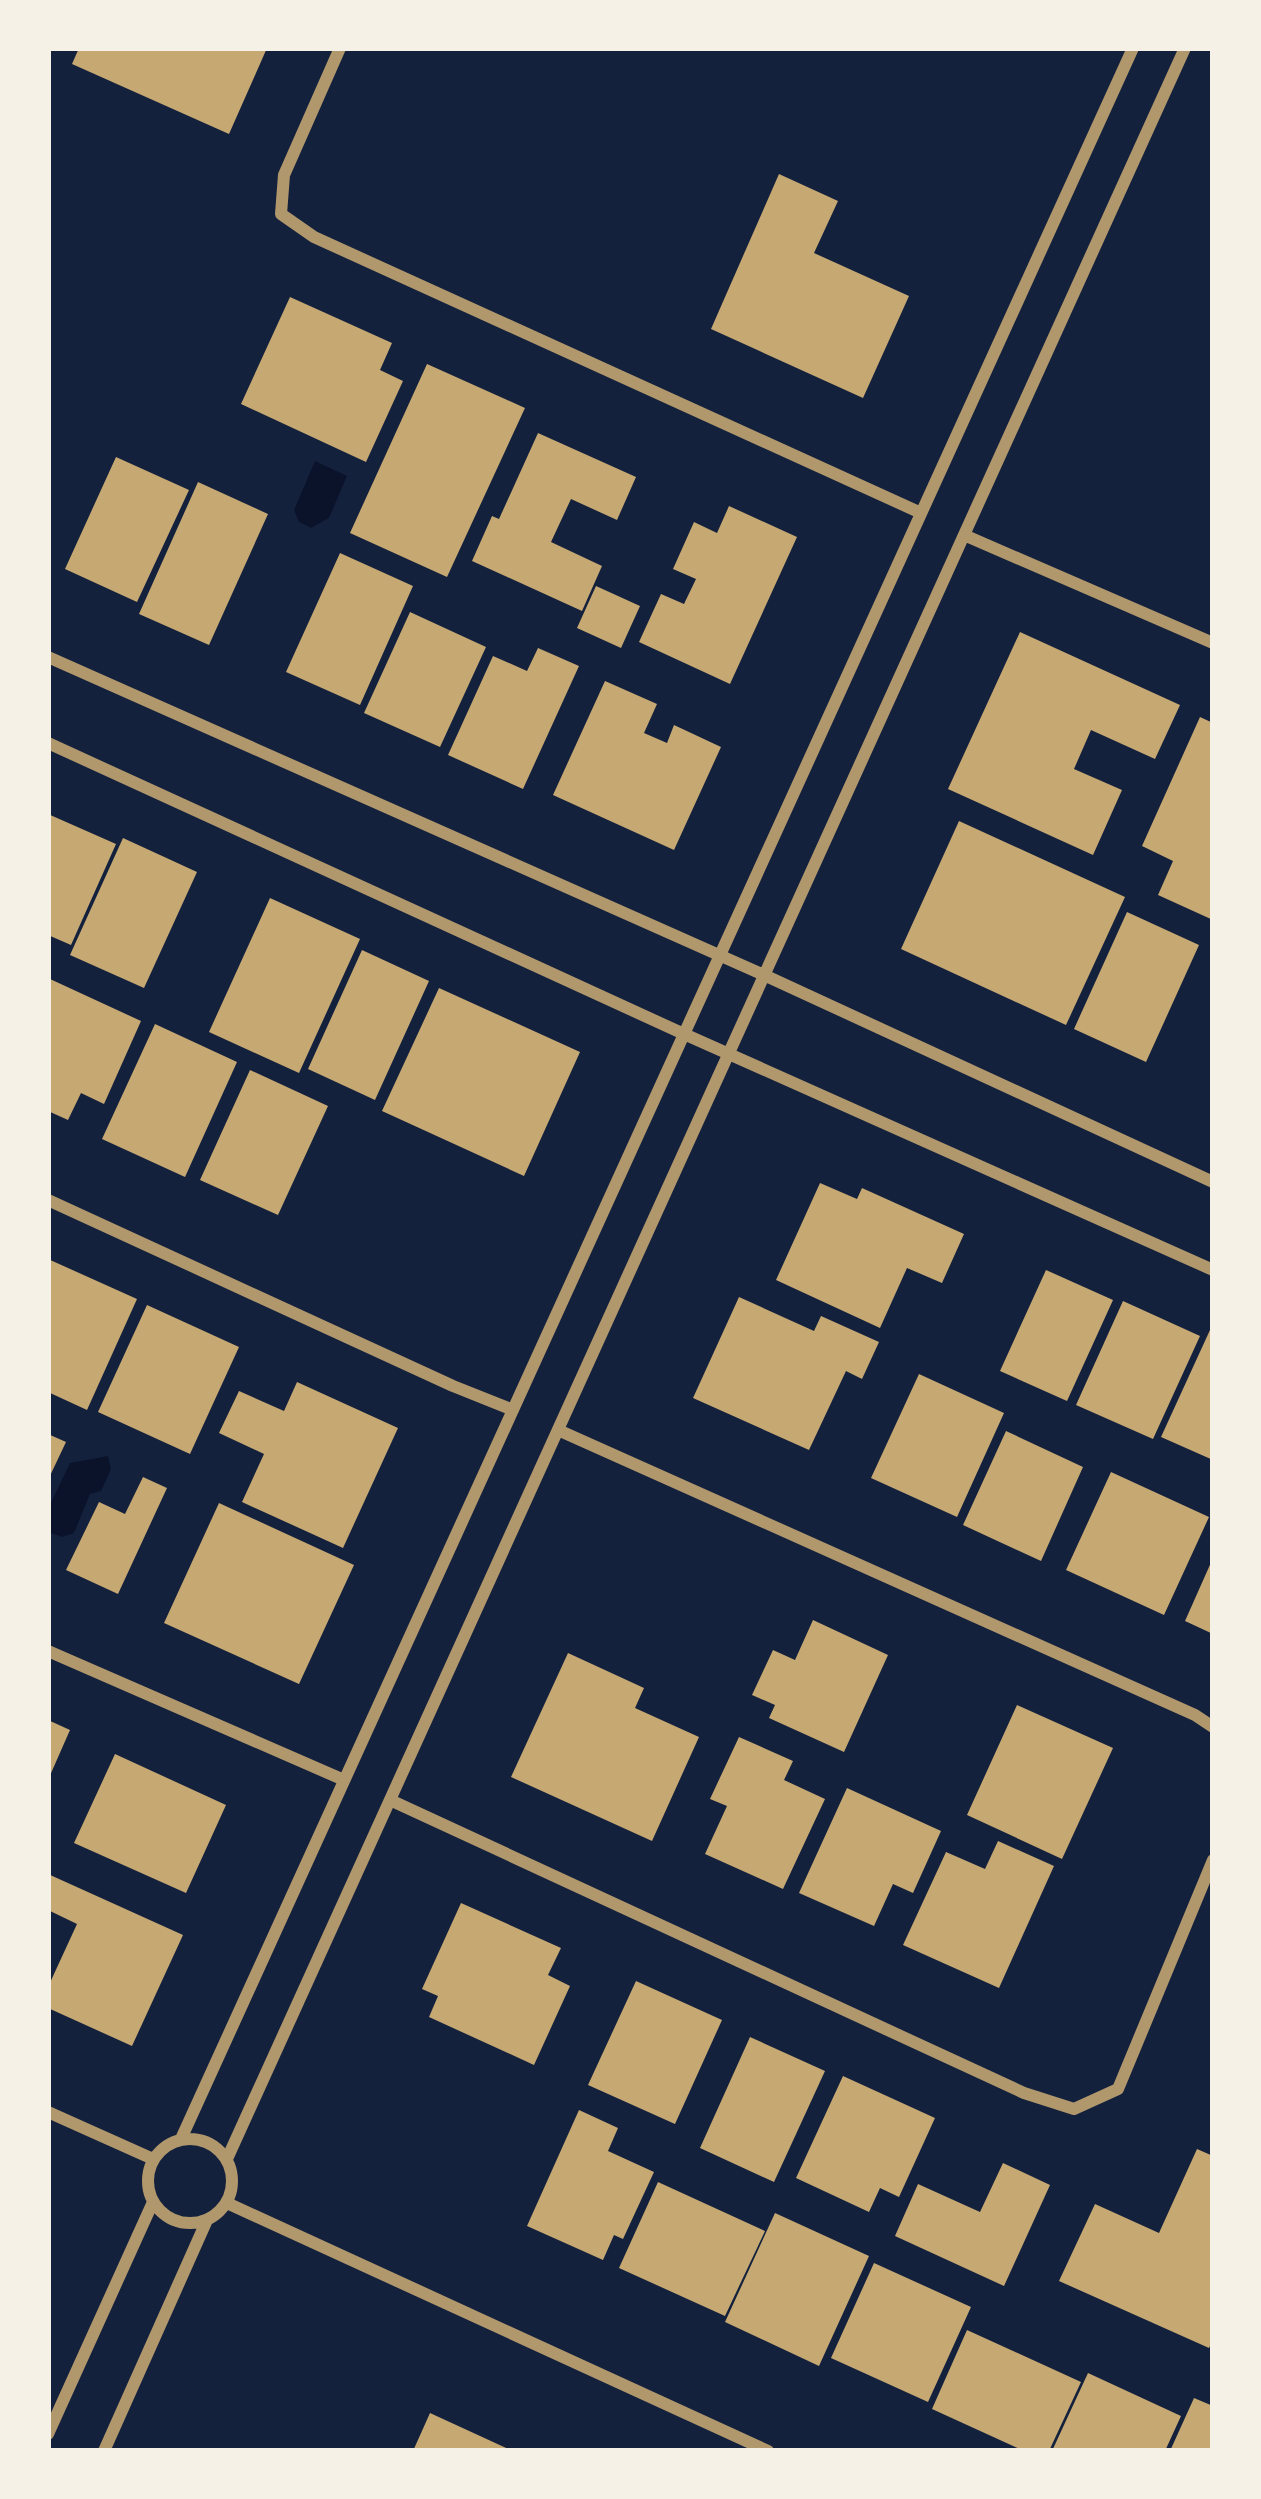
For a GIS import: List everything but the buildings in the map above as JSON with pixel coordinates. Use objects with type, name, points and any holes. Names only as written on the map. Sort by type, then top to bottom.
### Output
[{"type":"street","points":[[340,48],[284,175],[281,214],[314,237],[921,514]]},
{"type":"street","points":[[181,2139],[1133,48]]},
{"type":"street","points":[[227,2159],[1185,48]]},
{"type":"street","points":[[964,535],[1213,643]]},
{"type":"street","points":[[48,657],[720,955],[1213,1182]]},
{"type":"street","points":[[48,743],[1213,1270]]},
{"type":"street","points":[[48,1200],[431,1377],[513,1410]]},
{"type":"street","points":[[558,1430],[1195,1714],[1213,1727]]},
{"type":"street","points":[[48,1651],[344,1780]]},
{"type":"street","points":[[390,1800],[1024,2093],[1074,2109],[1118,2089],[1213,1860]]},
{"type":"street","points":[[48,2112],[153,2159]]},
{"type":"street","points":[[104,2451],[207,2220],[226,2203],[233,2174],[216,2146],[199,2139],[181,2139],[165,2146],[153,2159],[148,2188],[153,2202],[177,2221],[207,2220]]},
{"type":"street","points":[[48,2434],[153,2202]]},
{"type":"street","points":[[226,2203],[768,2451]]},
{"type":"water","points":[[315,461],[347,476],[329,518],[311,528],[299,522],[294,510]]},
{"type":"water","points":[[108,1456],[111,1469],[101,1491],[90,1494],[74,1533],[62,1537],[49,1532],[48,1509],[70,1463]]}]
